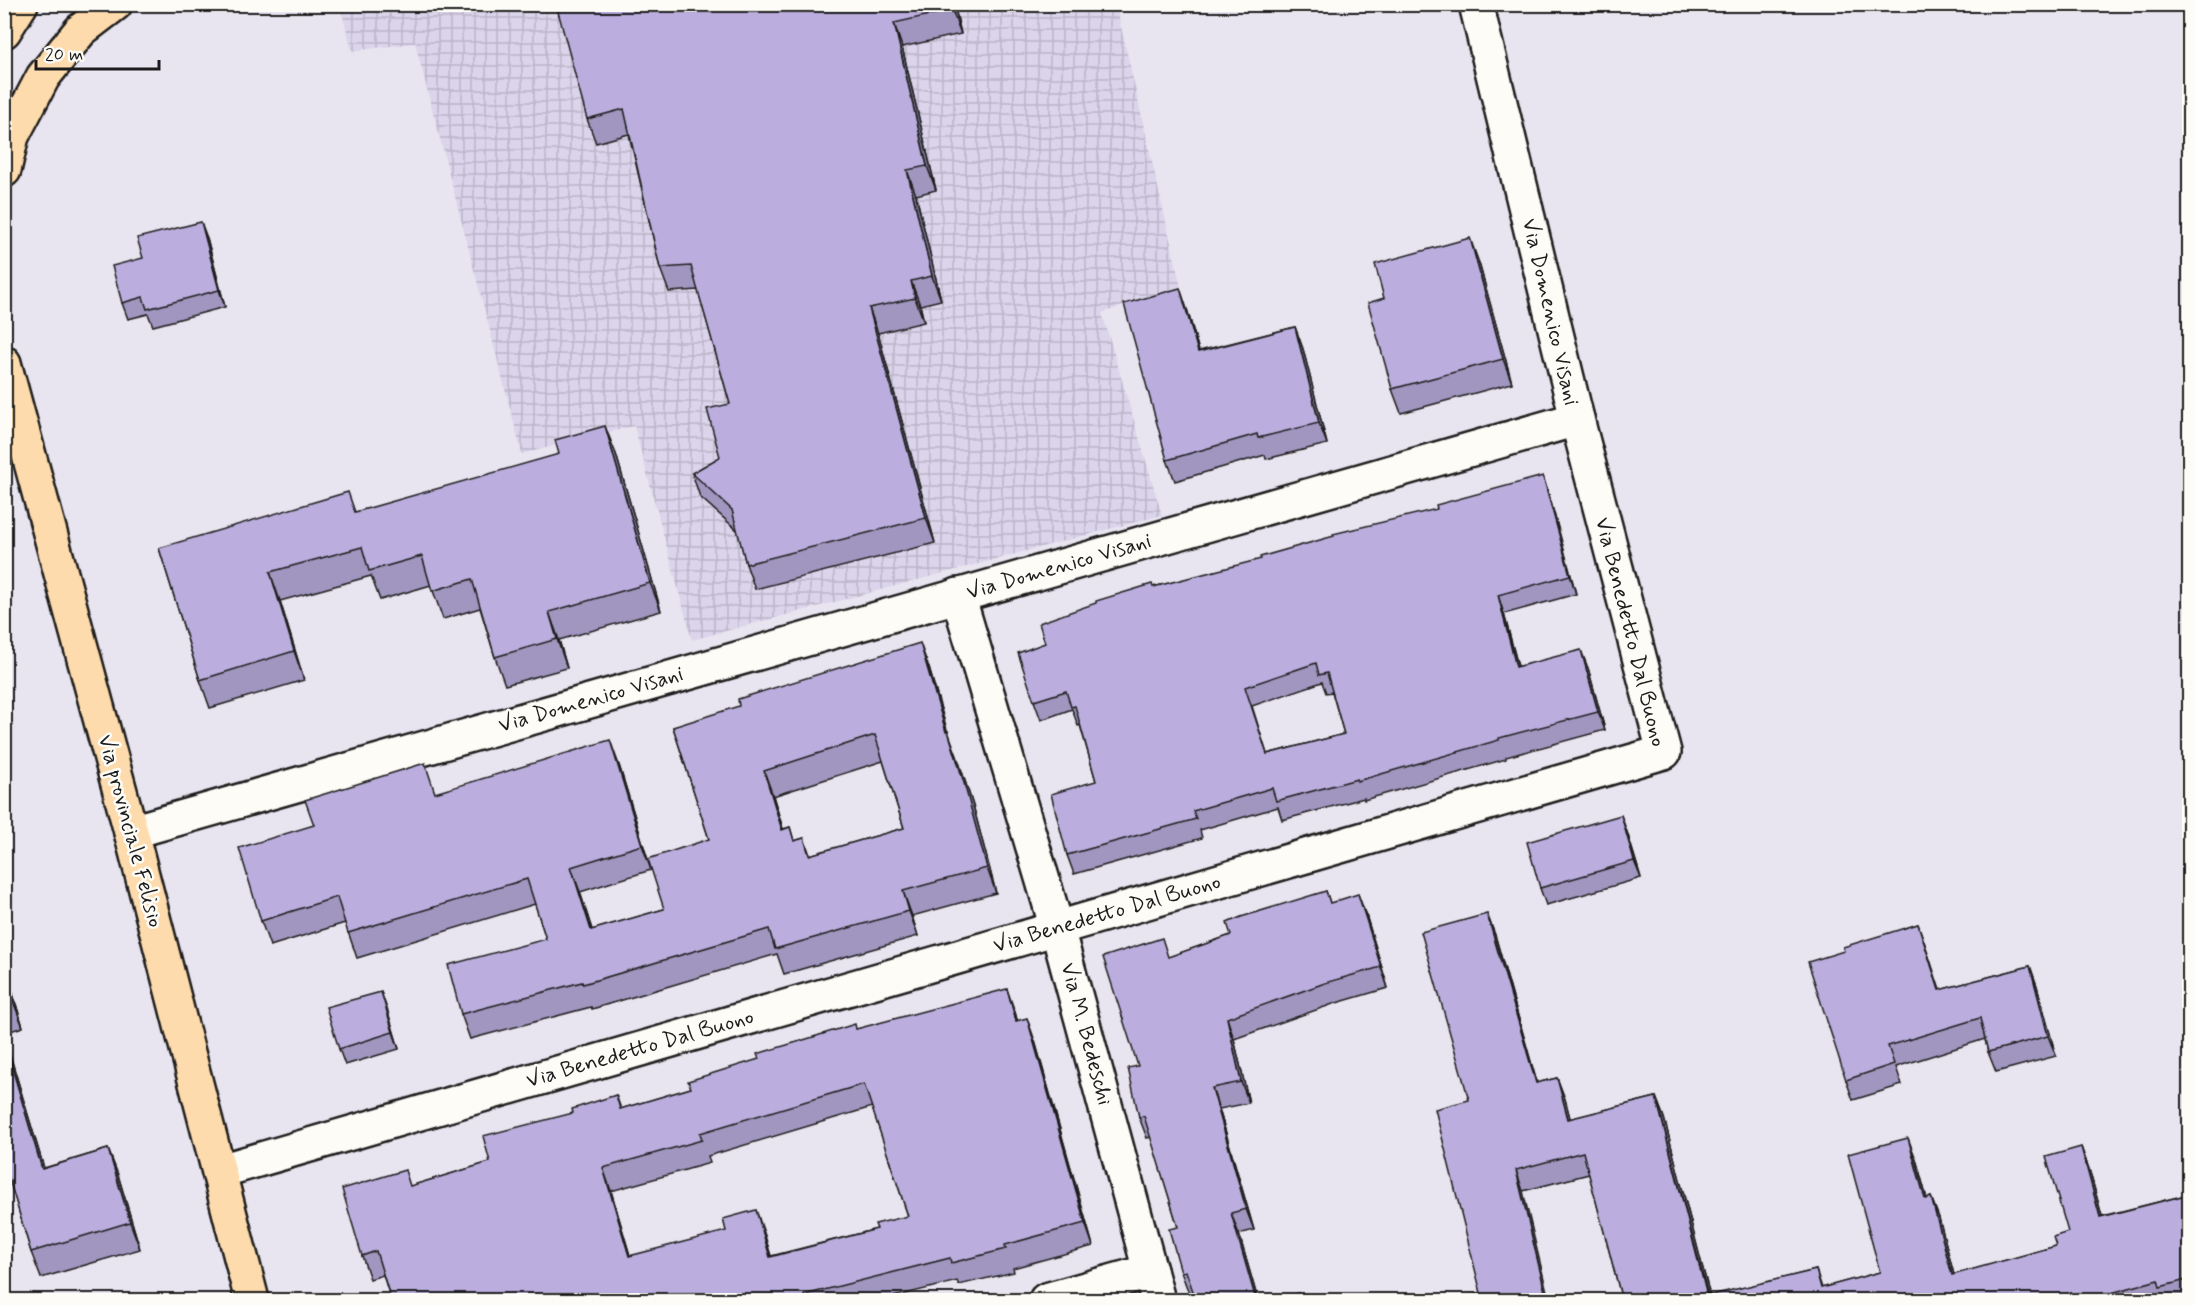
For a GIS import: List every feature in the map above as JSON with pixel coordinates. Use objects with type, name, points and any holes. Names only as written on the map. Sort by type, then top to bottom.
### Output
[{"type":"main road","points":[[4,32],[21,4]]},
{"type":"main road","points":[[4,170],[12,136],[43,77],[81,30],[115,4]]},
{"type":"main road","name":"Via provinciale Felisio","points":[[4,363],[131,832],[252,1300]]},
{"type":"street","name":"Via Domenico Visani","points":[[131,832],[1577,419],[1476,4]]},
{"type":"street","name":"Via Benedetto Dal Buono","points":[[220,1171],[1664,752],[1577,419]]},
{"type":"street","name":"Via M. Bedeschi","points":[[958,595],[1058,928],[1154,1286]]},
{"type":"street","points":[[1046,1300],[1154,1286]]},
{"type":"shaded area","points":[[340,5],[1116,5],[1181,287],[1102,313],[1162,515],[692,640],[634,426],[522,454],[415,43],[352,51]]},
{"type":"building","points":[[556,4],[951,4],[952,10],[894,23],[927,166],[907,170],[932,276],[911,281],[915,298],[869,308],[926,518],[746,564],[732,510],[692,473],[720,457],[707,409],[730,404],[691,266],[660,268],[624,109],[587,119]]},
{"type":"building","points":[[201,222],[219,290],[147,309],[143,297],[122,303],[112,266],[143,258],[137,238]]},
{"type":"building","points":[[1470,238],[1503,359],[1392,389],[1368,303],[1384,298],[1375,264]]},
{"type":"building","points":[[1180,288],[1198,352],[1295,327],[1319,423],[1258,438],[1257,434],[1167,460],[1124,304]]},
{"type":"building","points":[[605,426],[650,583],[549,612],[557,639],[495,657],[472,579],[432,591],[422,556],[369,571],[362,547],[270,572],[294,651],[200,680],[159,548],[348,492],[355,512],[559,454],[555,440]]},
{"type":"building","points":[[1543,476],[1570,575],[1498,595],[1516,667],[1581,650],[1598,712],[1499,738],[1499,740],[1357,781],[1357,779],[1276,801],[1272,788],[1193,811],[1196,819],[1067,855],[1051,794],[1096,781],[1075,706],[1071,707],[1066,691],[1034,701],[1018,653],[1045,643],[1039,623],[1096,603],[1096,601],[1152,584],[1153,587],[1261,559],[1260,557],[1334,536],[1333,534],[1437,509],[1436,505]],"holes":[[[1316,663],[1319,675],[1327,673],[1344,734],[1267,754],[1245,687]]]},
{"type":"building","points":[[920,643],[946,732],[948,731],[964,783],[987,868],[903,891],[909,911],[775,949],[769,929],[583,984],[582,982],[461,1014],[448,965],[546,939],[527,879],[348,933],[337,897],[261,921],[239,848],[314,825],[305,800],[425,763],[435,793],[610,740],[642,845],[571,867],[591,930],[664,909],[648,859],[709,839],[673,727],[739,706],[738,699]],"holes":[[[875,735],[904,828],[809,855],[804,838],[794,841],[790,827],[782,830],[764,771]]]},
{"type":"building","points":[[1621,815],[1634,861],[1540,888],[1527,842]]},
{"type":"building","points":[[1326,891],[1330,903],[1358,894],[1381,967],[1325,983],[1227,1018],[1241,1082],[1212,1088],[1246,1209],[1231,1213],[1256,1300],[1196,1300],[1186,1271],[1181,1272],[1169,1229],[1178,1227],[1144,1116],[1139,1117],[1128,1068],[1138,1066],[1103,957],[1162,938],[1168,957],[1231,935],[1227,923],[1241,917]]},
{"type":"building","points":[[1487,914],[1536,1083],[1557,1078],[1568,1119],[1656,1097],[1707,1296],[1816,1270],[1821,1288],[1880,1272],[1848,1154],[1908,1138],[1925,1199],[1931,1197],[1952,1275],[2056,1246],[2053,1237],[2068,1232],[2046,1157],[2081,1147],[2100,1217],[2186,1195],[2190,1208],[2190,1279],[2160,1287],[2158,1280],[2086,1300],[1622,1300],[1583,1152],[1516,1170],[1547,1300],[1469,1300],[1467,1296],[1481,1293],[1435,1109],[1469,1100],[1421,932]]},
{"type":"building","points":[[1918,924],[1939,990],[2030,966],[2048,1036],[1988,1052],[1980,1018],[1888,1046],[1894,1064],[1846,1080],[1808,962],[1844,951],[1843,947]]},
{"type":"building","points":[[4,971],[13,1001],[4,1003]]},
{"type":"building","points":[[1007,989],[1016,1021],[1027,1018],[1085,1223],[1005,1245],[1006,1249],[951,1263],[950,1258],[804,1295],[806,1300],[391,1300],[376,1251],[362,1256],[342,1189],[405,1170],[410,1186],[490,1162],[483,1136],[573,1113],[572,1109],[616,1095],[620,1109],[691,1088],[688,1081],[759,1059],[757,1054],[855,1024],[856,1029]],"holes":[[[864,1084],[908,1216],[875,1224],[877,1229],[770,1257],[756,1210],[723,1219],[726,1231],[629,1256],[603,1168],[702,1140],[700,1133]]]},
{"type":"building","points":[[381,992],[393,1032],[339,1049],[326,1007]]},
{"type":"building","points":[[4,1041],[42,1169],[108,1149],[130,1222],[31,1252],[4,1162]]},
{"type":"building","points":[[1298,1293],[1300,1300],[1275,1300]]}]
